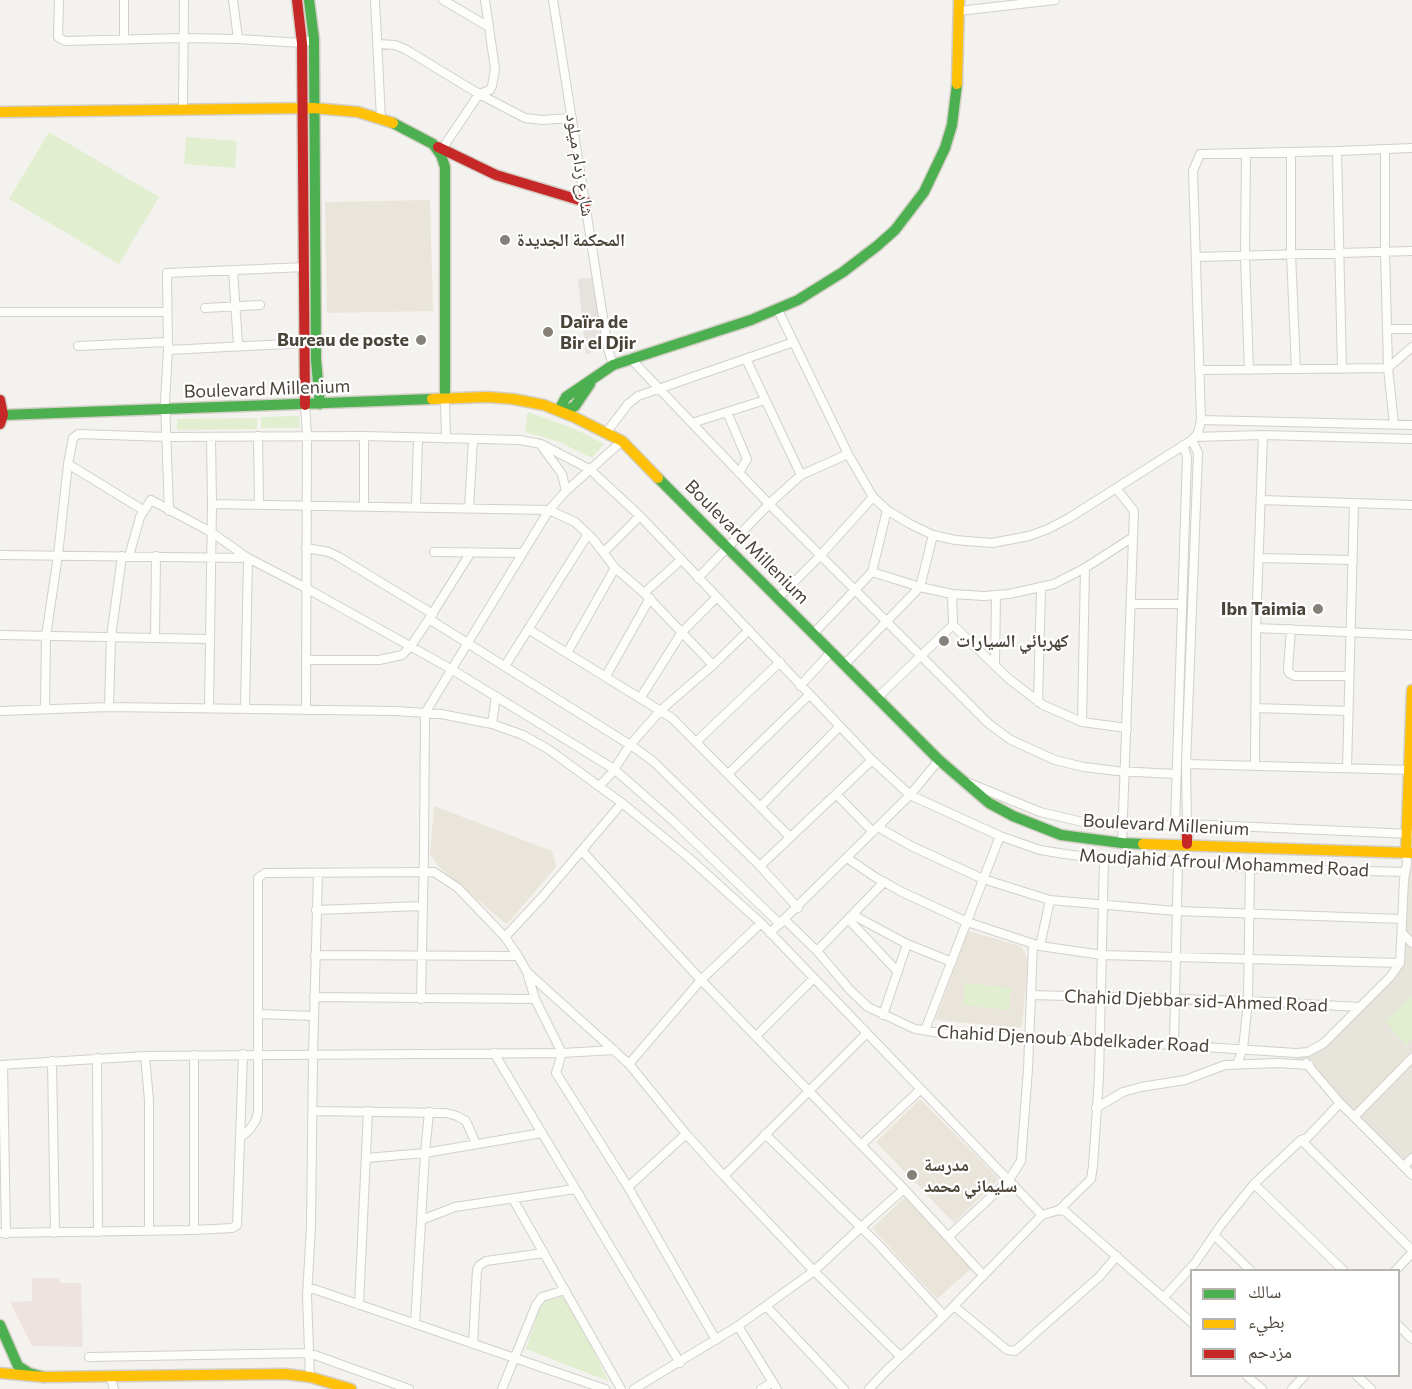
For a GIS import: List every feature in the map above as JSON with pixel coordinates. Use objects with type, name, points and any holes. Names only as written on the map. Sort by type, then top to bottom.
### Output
[{"type":"main road","points":[[297,0],[308,109],[316,360],[320,404]]},
{"type":"main road","points":[[305,405],[308,109],[314,39],[309,0]]},
{"type":"main road","points":[[562,411],[563,400],[580,392],[613,365],[778,310],[821,287],[877,246],[911,212],[924,192],[942,155],[952,125],[958,85],[961,4]]},
{"type":"main road","points":[[0,112],[183,109],[308,109],[358,112],[381,118],[409,130],[496,175],[586,202]]},
{"type":"main road","points":[[438,146],[445,167],[445,398]]},
{"type":"main road","points":[[544,405],[580,392]]},
{"type":"main road","points":[[580,392],[584,409],[596,427]]},
{"type":"main road","name":"Boulevard Millenium","points":[[2,420],[166,410],[445,398],[487,397],[544,405],[562,411],[622,441],[729,546],[877,698],[962,781],[988,802],[1036,826],[1061,835],[1122,843],[1187,844],[1408,865]]},
{"type":"main road","points":[[0,400],[2,420]]},
{"type":"main road","points":[[1408,865],[1412,690]]},
{"type":"main road","points":[[1181,824],[1187,844]]},
{"type":"main road","points":[[0,1325],[18,1366],[29,1373],[44,1377]]},
{"type":"main road","points":[[0,1373],[44,1377],[285,1374],[310,1377],[351,1389]]},
{"type":"street","points":[[59,0],[58,37],[64,40],[184,38],[302,43],[314,39]]},
{"type":"street","points":[[124,0],[124,38]]},
{"type":"street","points":[[183,109],[184,0]]},
{"type":"street","points":[[233,0],[238,39]]},
{"type":"street","points":[[375,0],[381,118]]},
{"type":"street","points":[[443,0],[489,27]]},
{"type":"street","points":[[438,146],[479,94],[490,90],[495,72],[485,0]]},
{"type":"street","name":"شارع زدام ميلود","points":[[553,0],[608,349],[613,365]]},
{"type":"street","points":[[961,4],[1055,0]]},
{"type":"street","points":[[378,44],[395,45],[405,49],[479,94],[525,118],[542,120],[572,117]]},
{"type":"street","points":[[778,310],[848,454],[873,497],[887,510],[933,535],[955,540],[974,543],[1001,542],[1029,536],[1058,523],[1193,438],[1201,420],[1193,171],[1200,154],[1412,148]]},
{"type":"street","points":[[1385,150],[1384,251],[1394,424]]},
{"type":"street","points":[[1337,151],[1342,369]]},
{"type":"street","points":[[1291,152],[1291,254],[1296,369]]},
{"type":"street","points":[[1246,153],[1245,256],[1249,370]]},
{"type":"street","points":[[1197,257],[1412,250]]},
{"type":"street","points":[[169,511],[166,410],[167,273],[305,267]]},
{"type":"street","points":[[233,270],[238,345]]},
{"type":"street","points":[[205,308],[260,305]]},
{"type":"street","points":[[0,312],[167,312]]},
{"type":"street","points":[[1387,329],[1412,329]]},
{"type":"street","points":[[606,433],[628,404],[638,396],[794,342]]},
{"type":"street","points":[[78,346],[306,343]]},
{"type":"street","points":[[1199,370],[1389,368],[1412,347]]},
{"type":"street","points":[[630,358],[820,556],[989,724],[1011,740],[1055,760],[1084,767],[1176,774]]},
{"type":"street","points":[[746,359],[801,476]]},
{"type":"street","points":[[445,398],[446,439]]},
{"type":"street","points":[[692,423],[765,400]]},
{"type":"street","points":[[305,405],[307,436],[306,710]]},
{"type":"street","points":[[727,412],[747,459],[739,473]]},
{"type":"street","points":[[1201,420],[1412,424]]},
{"type":"street","name":"Moudjahid Afroul Mohammed Road","points":[[68,464],[73,438],[78,434],[167,437],[364,436],[507,439],[541,444],[591,470],[640,516],[780,662],[800,686],[872,760],[910,795],[1000,836],[1040,849],[1104,859],[1178,861],[1250,868],[1408,865]]},
{"type":"street","points":[[1193,438],[1263,435],[1412,439]]},
{"type":"street","points":[[1255,766],[1256,628],[1263,435]]},
{"type":"street","points":[[258,436],[259,504]]},
{"type":"street","points":[[364,436],[364,506]]},
{"type":"street","points":[[209,709],[211,437]]},
{"type":"street","points":[[416,507],[417,438]]},
{"type":"street","points":[[1181,824],[1186,764],[1198,453],[1193,438]]},
{"type":"street","points":[[469,508],[473,440]]},
{"type":"street","points":[[421,999],[425,713],[549,510],[566,491],[622,441]]},
{"type":"street","points":[[541,444],[559,470],[566,491]]},
{"type":"street","points":[[1181,824],[1176,774],[1186,457],[1183,445]]},
{"type":"street","points":[[698,578],[769,504],[801,476],[848,454]]},
{"type":"street","points":[[45,710],[46,636],[68,464],[143,510],[126,556],[111,637],[109,707]]},
{"type":"street","points":[[1116,488],[1134,511],[1122,843]]},
{"type":"street","points":[[778,598],[820,556],[873,497]]},
{"type":"street","name":"Chahid Djenoub Abdelkader Road","points":[[143,510],[151,500],[212,532],[248,558],[452,669],[614,769],[817,951],[850,990],[868,1007],[883,1015],[915,1029],[947,1034],[1296,1053]]},
{"type":"street","points":[[1261,500],[1412,505]]},
{"type":"street","points":[[1347,768],[1354,503]]},
{"type":"street","points":[[212,504],[549,510],[575,522],[588,534],[615,568],[647,595],[713,665]]},
{"type":"street","points":[[813,633],[872,572],[887,510]]},
{"type":"street","points":[[604,552],[640,516]]},
{"type":"street","points":[[505,666],[588,534]]},
{"type":"street","points":[[845,664],[920,587],[933,535]]},
{"type":"street","points":[[872,572],[952,594],[996,595],[1054,584],[1085,568],[1133,537]]},
{"type":"street","points":[[306,548],[329,552],[339,557],[654,762],[760,866],[798,908]]},
{"type":"street","points":[[434,552],[522,554]]},
{"type":"street","points":[[306,660],[392,658],[402,655],[411,646],[471,552]]},
{"type":"street","points":[[0,555],[248,558],[245,709]]},
{"type":"street","points":[[155,638],[156,556]]},
{"type":"street","points":[[1259,558],[1353,560]]},
{"type":"street","points":[[606,676],[647,595],[681,560]]},
{"type":"street","points":[[567,653],[615,568]]},
{"type":"street","points":[[1082,722],[1085,568]]},
{"type":"street","points":[[1038,702],[1041,588]]},
{"type":"street","points":[[877,698],[952,625],[952,594]]},
{"type":"street","points":[[995,665],[996,595]]},
{"type":"street","points":[[641,697],[682,632],[717,597]]},
{"type":"street","points":[[1131,604],[1182,604]]},
{"type":"street","points":[[1181,621],[1192,622]]},
{"type":"street","points":[[952,625],[1038,702],[1082,722],[1127,728]]},
{"type":"street","points":[[1256,628],[1412,635]]},
{"type":"street","points":[[1291,629],[1289,673],[1294,676],[1349,676]]},
{"type":"street","points":[[528,630],[661,710],[697,741],[790,837]]},
{"type":"street","points":[[599,786],[630,745],[661,710],[749,630]]},
{"type":"street","points":[[0,635],[209,639]]},
{"type":"street","points":[[800,686],[832,651]]},
{"type":"street","points":[[697,741],[780,662]]},
{"type":"street","points":[[728,774],[809,695]]},
{"type":"street","points":[[492,724],[496,696]]},
{"type":"street","points":[[0,711],[109,707],[425,713],[492,724],[524,735],[548,749],[622,803],[689,858],[761,923],[1042,1215]]},
{"type":"street","points":[[1256,708],[1348,711]]},
{"type":"street","points":[[760,807],[840,726]]},
{"type":"street","points":[[770,933],[798,908],[910,795],[939,759]]},
{"type":"street","points":[[760,866],[872,760]]},
{"type":"street","points":[[1186,764],[1411,770]]},
{"type":"street","points":[[962,781],[1040,812],[1065,819],[1122,826],[1181,824],[1410,834]]},
{"type":"street","points":[[836,794],[876,829],[983,879],[1050,900],[1103,906],[1250,914],[1402,919]]},
{"type":"street","points":[[505,937],[520,923],[622,803]]},
{"type":"street","points":[[925,1030],[1000,836]]},
{"type":"street","points":[[582,851],[701,980],[904,1189],[983,1275]]},
{"type":"street","points":[[847,858],[884,882],[967,922],[1037,945],[1102,955],[1400,963]]},
{"type":"street","points":[[869,1389],[1042,1215],[1059,1210],[1091,1179],[1099,1041],[1104,859]]},
{"type":"street","points":[[1174,1045],[1178,861]]},
{"type":"street","points":[[1296,1053],[1308,1052],[1324,1043],[1390,977],[1400,963],[1408,865]]},
{"type":"street","points":[[1237,1064],[1243,1049],[1248,1001],[1250,868]]},
{"type":"street","points":[[240,1138],[250,1130],[258,1112],[258,879],[266,873],[434,872],[458,888],[505,937],[518,956],[527,972],[535,999],[562,1053],[556,1073],[628,1187],[716,1340]]},
{"type":"street","points":[[310,1377],[308,1287],[318,873]]},
{"type":"street","points":[[817,951],[884,882]]},
{"type":"street","points":[[948,1238],[1009,1180],[1020,1166],[1031,995],[1037,945],[1050,900]]},
{"type":"street","points":[[316,910],[422,906]]},
{"type":"street","points":[[851,917],[907,944],[952,962]]},
{"type":"street","points":[[851,917],[898,972]]},
{"type":"street","points":[[628,1064],[701,980],[761,923]]},
{"type":"street","points":[[1402,933],[1411,941]]},
{"type":"street","points":[[883,1015],[907,944]]},
{"type":"street","points":[[315,954],[518,956]]},
{"type":"street","points":[[527,972],[628,1064],[724,1176],[814,1271],[901,1357]]},
{"type":"street","points":[[756,1036],[814,978]]},
{"type":"street","name":"Chahid Djebbar sid-Ahmed Road","points":[[1031,995],[1248,1001],[1360,1007]]},
{"type":"street","points":[[314,997],[535,999]]},
{"type":"street","points":[[259,1014],[314,1016]]},
{"type":"street","points":[[724,1176],[867,1033]]},
{"type":"street","points":[[243,1054],[237,1225],[232,1228],[194,1230],[3,1233],[1,1065],[145,1056],[243,1054],[562,1053],[614,1050]]},
{"type":"street","points":[[494,1053],[680,1363]]},
{"type":"street","points":[[1296,1053],[1309,1065],[1340,1103],[1412,1175]]},
{"type":"street","points":[[194,1055],[194,1230]]},
{"type":"street","points":[[145,1056],[149,1100],[149,1230]]},
{"type":"street","points":[[97,1058],[98,1232]]},
{"type":"street","points":[[1354,1117],[1411,1059]]},
{"type":"street","points":[[52,1061],[55,1233]]},
{"type":"street","points":[[1096,1108],[1123,1092],[1185,1080],[1213,1068],[1237,1064],[1309,1065]]},
{"type":"street","points":[[861,1145],[920,1089]]},
{"type":"street","points":[[1164,1297],[1195,1263],[1254,1184],[1301,1140],[1307,1138],[1340,1103]]},
{"type":"street","points":[[313,1111],[446,1113],[466,1121],[476,1144]]},
{"type":"street","points":[[359,1305],[368,1111]]},
{"type":"street","points":[[415,1324],[429,1112]]},
{"type":"street","points":[[366,1158],[425,1153],[542,1133]]},
{"type":"street","points":[[628,1187],[686,1134]]},
{"type":"street","points":[[765,1134],[877,1244],[944,1316]]},
{"type":"street","points":[[1301,1140],[1412,1252],[1397,1269]]},
{"type":"street","points":[[1404,1166],[1412,1158]]},
{"type":"street","points":[[1254,1184],[1342,1269]]},
{"type":"street","points":[[421,1220],[455,1207],[575,1189]]},
{"type":"street","points":[[634,1389],[738,1326],[814,1271],[904,1189]]},
{"type":"street","points":[[513,1199],[621,1389]]},
{"type":"street","points":[[1059,1210],[1066,1212],[1190,1322]]},
{"type":"street","points":[[1214,1235],[1249,1269]]},
{"type":"street","points":[[473,1344],[477,1270],[480,1265],[486,1261],[544,1253]]},
{"type":"street","points":[[954,1306],[1007,1350],[1015,1351],[1099,1277],[1117,1256]]},
{"type":"street","points":[[308,1287],[604,1389]]},
{"type":"street","points":[[502,1389],[536,1305],[542,1297],[565,1290]]},
{"type":"street","points":[[765,1306],[844,1389]]},
{"type":"street","points":[[738,1326],[775,1385],[761,1389]]},
{"type":"street","points":[[1400,1327],[1412,1339]]},
{"type":"street","points":[[89,1358],[309,1353],[409,1389]]},
{"type":"street","points":[[110,1376],[114,1389]]},
{"type":"street","points":[[1248,1377],[1262,1389]]},
{"type":"street","points":[[1292,1389],[1303,1377]]},
{"type":"street","points":[[1359,1377],[1371,1389]]},
{"type":"shaded area","points":[[430,200],[433,311],[327,313],[325,202]]},
{"type":"shaded area","points":[[598,277],[611,342],[586,355],[578,279]]},
{"type":"shaded area","points":[[434,806],[552,851],[556,867],[508,923],[505,923],[439,867],[430,854]]},
{"type":"shaded area","points":[[1409,864],[1412,865],[1412,1177],[1328,1096],[1295,1059],[1344,1027],[1404,966]]},
{"type":"shaded area","points":[[968,931],[1021,946],[1025,952],[1028,964],[1020,1028],[935,1020]]},
{"type":"shaded area","points":[[920,1099],[999,1179],[954,1223],[876,1142]]},
{"type":"shaded area","points":[[905,1197],[972,1268],[937,1299],[872,1228]]},
{"type":"shaded area","points":[[32,1278],[59,1278],[60,1283],[81,1283],[83,1347],[32,1346],[10,1302],[32,1301]]},
{"type":"green space","points":[[49,132],[159,197],[119,264],[9,199]]},
{"type":"green space","points":[[186,137],[237,141],[235,168],[184,164]]},
{"type":"green space","points":[[528,412],[575,429],[604,444],[592,458],[559,442],[525,432]]},
{"type":"green space","points":[[299,416],[300,428],[261,428],[261,417]]},
{"type":"green space","points":[[257,418],[257,429],[177,430],[177,419]]},
{"type":"green space","points":[[965,983],[1011,988],[1009,1010],[963,1005]]},
{"type":"green space","points":[[1412,996],[1412,1040],[1407,1045],[1385,1021]]},
{"type":"green space","points":[[568,1295],[608,1381],[526,1349],[539,1309],[546,1301]]},
{"type":"traffic: fast","points":[[309,0],[314,39],[316,360],[320,404]]},
{"type":"traffic: fast","points":[[559,410],[566,397],[613,365],[751,320],[798,300],[843,272],[877,246],[895,230],[924,192],[945,148],[952,125],[957,84]]},
{"type":"traffic: fast","points":[[393,123],[433,144],[441,155],[445,167],[445,398]]},
{"type":"traffic: fast","points":[[564,412],[575,406],[590,384]]},
{"type":"traffic: fast","points":[[3,415],[432,399]]},
{"type":"traffic: fast","points":[[658,478],[939,760],[989,803],[1013,816],[1061,835],[1143,844]]},
{"type":"traffic: fast","points":[[0,1325],[18,1366],[29,1373],[44,1377]]},
{"type":"traffic: slow","points":[[957,84],[959,0]]},
{"type":"traffic: slow","points":[[0,112],[313,108],[358,112],[393,123]]},
{"type":"traffic: slow","points":[[432,399],[487,397],[544,405],[622,441],[658,478]]},
{"type":"traffic: slow","points":[[1406,852],[1412,690]]},
{"type":"traffic: slow","points":[[1143,844],[1412,853]]},
{"type":"traffic: slow","points":[[0,1373],[44,1377],[285,1374],[310,1377],[351,1389]]},
{"type":"traffic: jam","points":[[297,0],[302,43],[305,405]]},
{"type":"traffic: jam","points":[[438,147],[496,175],[586,202]]},
{"type":"traffic: jam","points":[[0,400],[3,415],[0,424]]},
{"type":"traffic: jam","points":[[1187,824],[1187,844]]},
{"type":"place","name":"المحكمة الجديدة","points":[[505,240]]},
{"type":"place","name":"Daïra de Bir el Djir","points":[[548,332]]},
{"type":"place","name":"Bureau de poste","points":[[421,340]]},
{"type":"place","name":"Ibn Taimia","points":[[1318,609]]},
{"type":"place","name":"كهربائي السيارات","points":[[944,641]]},
{"type":"place","name":"مدرسة سليماني محمد","points":[[912,1175]]}]
